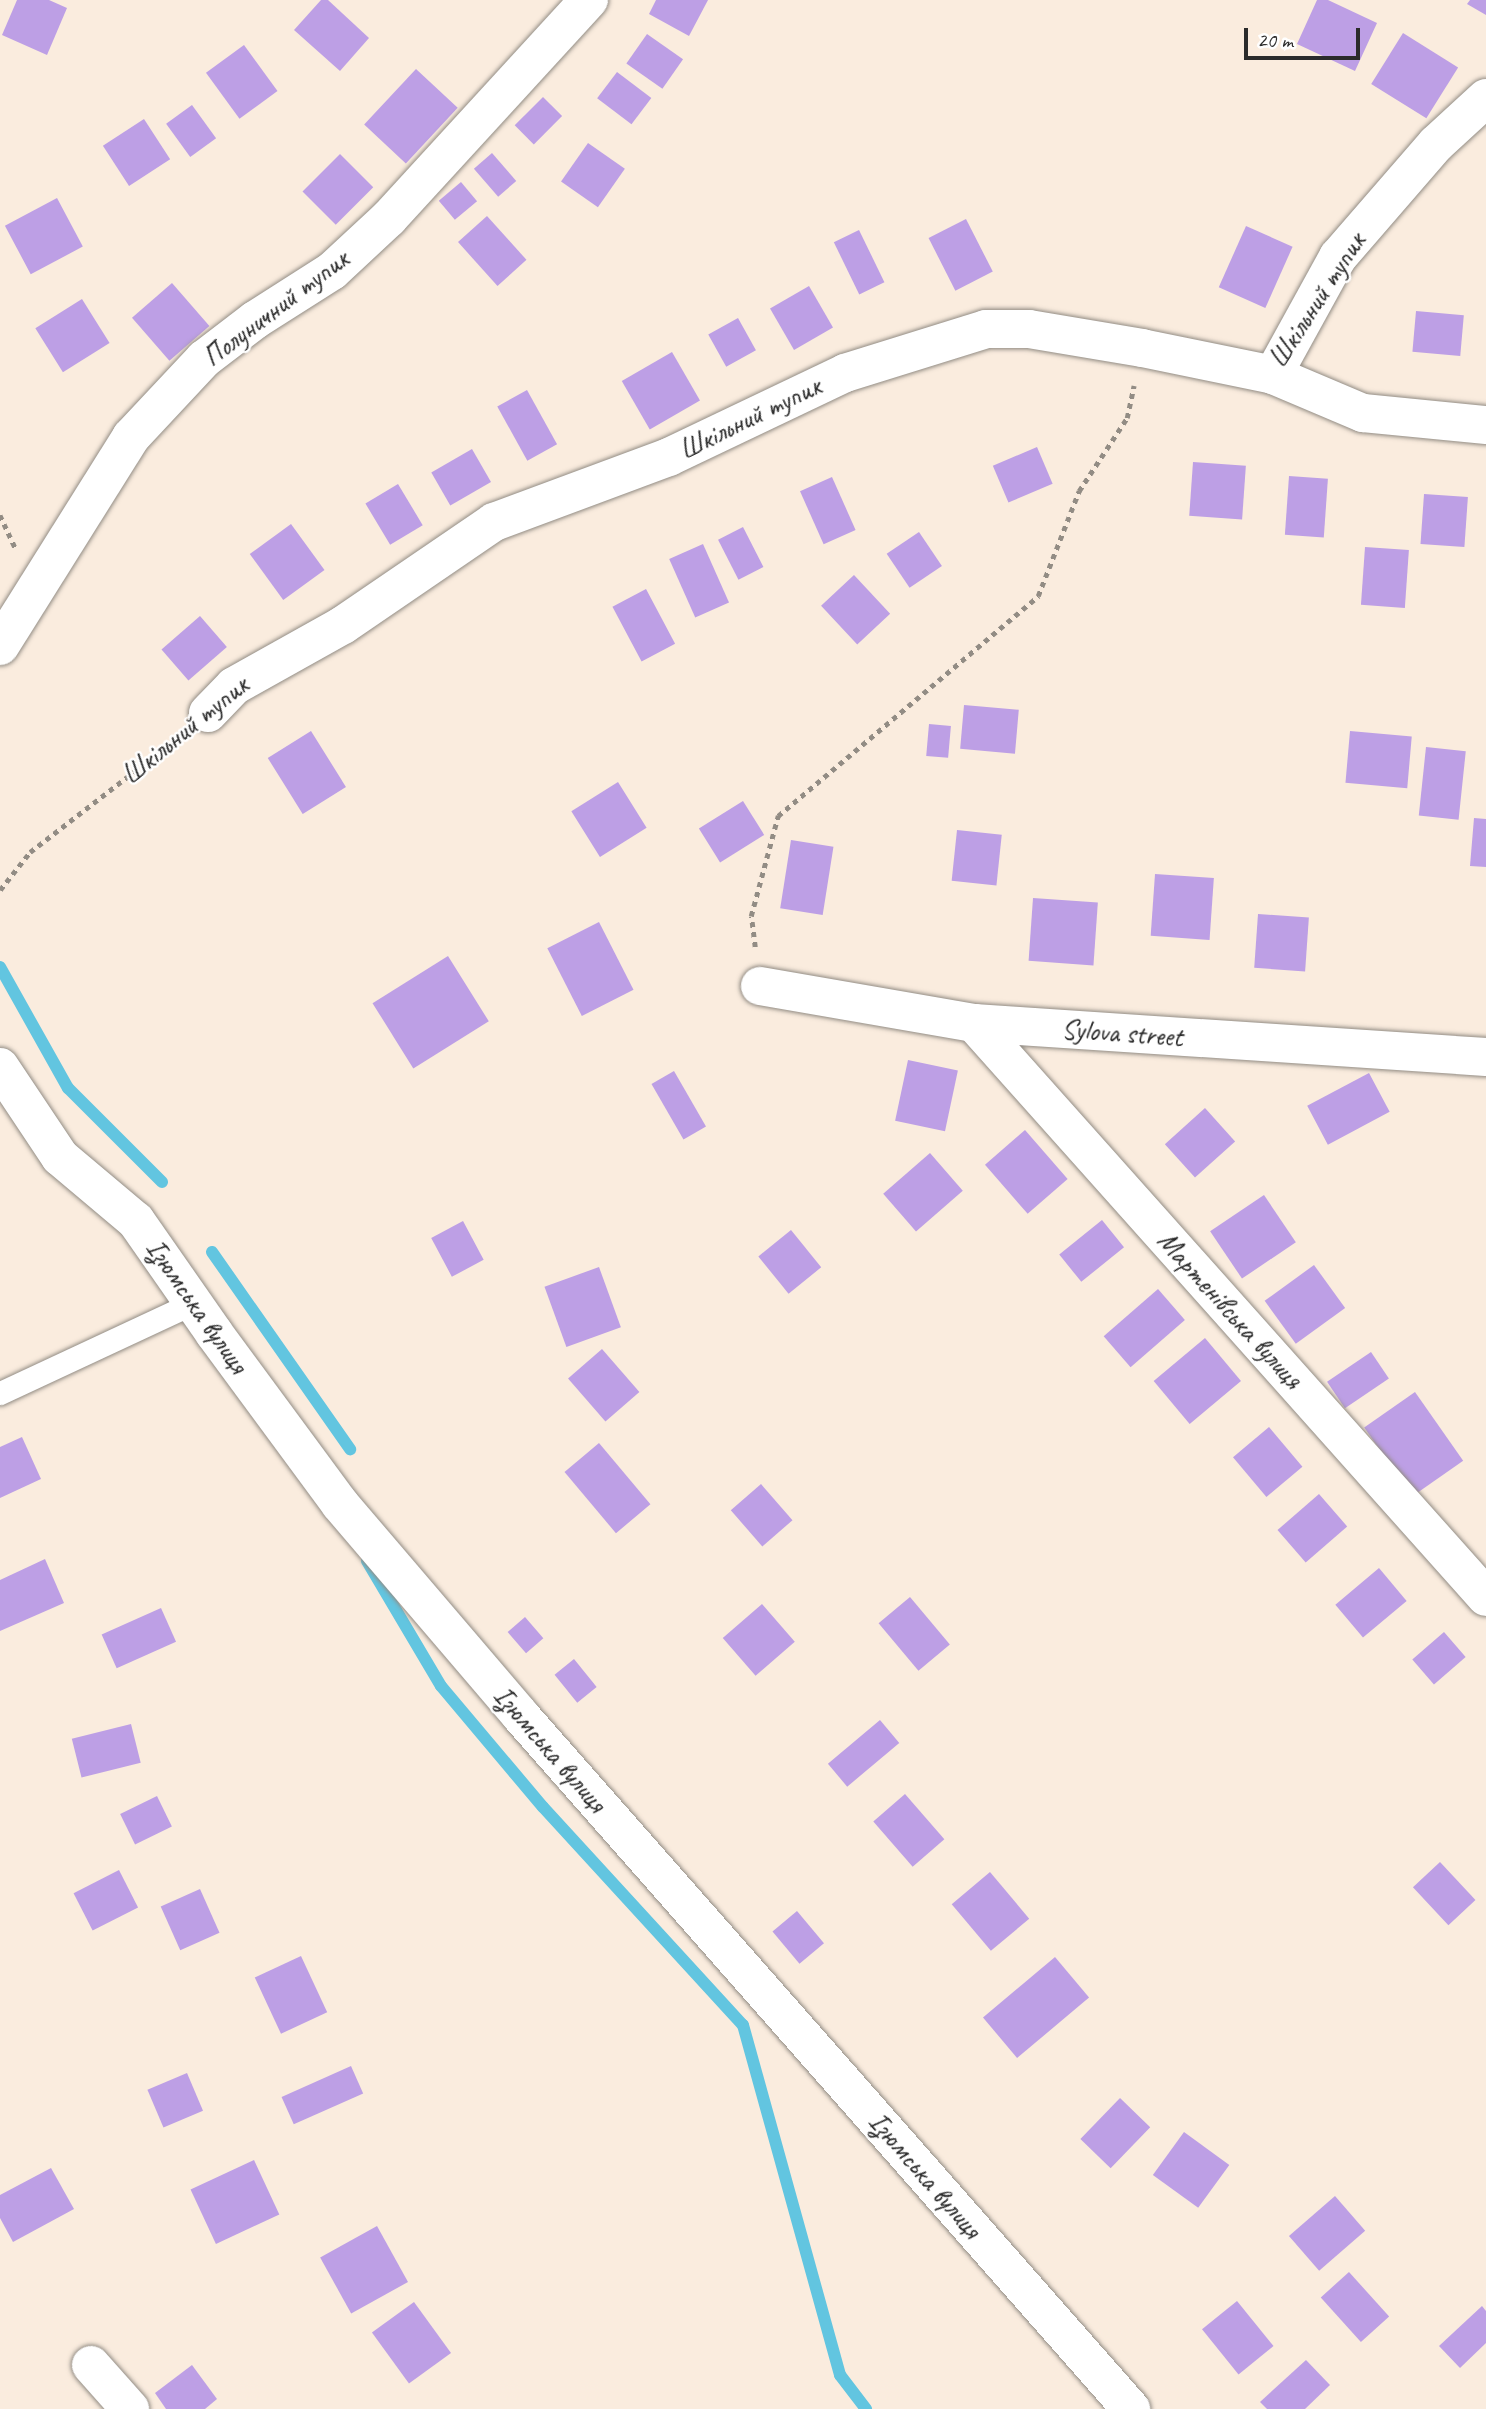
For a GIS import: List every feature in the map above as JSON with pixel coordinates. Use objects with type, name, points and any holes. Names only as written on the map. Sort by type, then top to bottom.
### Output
[{"type":"street","name":"Полуничний тупик","points":[[0,646],[131,437],[204,359],[255,320],[332,271],[389,218],[589,0]]},
{"type":"street","name":"Шкільний тупик","points":[[208,713],[234,686],[344,625],[494,522],[669,457],[845,373],[986,329],[1029,329],[1142,348],[1273,375],[1338,257],[1436,144],[1486,98]]},
{"type":"street","points":[[1273,375],[1363,413],[1486,425]]},
{"type":"street","name":"Sylova street","points":[[760,986],[974,1023],[1486,1057]]},
{"type":"street","name":"Мартенівська вулиця","points":[[974,1023],[1486,1597]]},
{"type":"street","name":"Ізюмська вулиця","points":[[0,1068],[60,1157],[136,1221],[340,1504],[520,1715],[1131,2409]]},
{"type":"street","points":[[91,2365],[130,2409]]},
{"type":"lane","points":[[0,1393],[193,1303]]},
{"type":"path","points":[[760,986],[751,916],[778,816],[1038,596],[1079,491],[1127,418],[1142,348]]},
{"type":"path","name":"Шкільний тупик","points":[[0,890],[30,852],[208,713]]},
{"type":"building","points":[[17,0],[49,0],[67,8],[47,55],[2,35]]},
{"type":"building","points":[[321,0],[328,0],[369,38],[340,71],[294,30]]},
{"type":"building","points":[[656,0],[708,0],[689,36],[649,14]]},
{"type":"building","points":[[1317,0],[1328,0],[1377,23],[1355,71],[1297,44]]},
{"type":"building","points":[[1470,0],[1486,0],[1486,15],[1467,4]]},
{"type":"building","points":[[1403,33],[1458,67],[1426,118],[1371,84]]},
{"type":"building","points":[[647,34],[683,59],[662,89],[626,63]]},
{"type":"building","points":[[244,45],[278,91],[239,119],[206,73]]},
{"type":"building","points":[[416,69],[458,108],[406,163],[364,125]]},
{"type":"building","points":[[617,72],[651,98],[631,124],[597,98]]},
{"type":"building","points":[[543,97],[562,116],[534,144],[515,125]]},
{"type":"building","points":[[192,105],[216,138],[190,157],[166,124]]},
{"type":"building","points":[[144,119],[170,159],[129,186],[103,146]]},
{"type":"building","points":[[588,143],[625,169],[598,207],[561,182]]},
{"type":"building","points":[[492,153],[516,181],[498,197],[474,169]]},
{"type":"building","points":[[340,154],[373,187],[336,225],[303,191]]},
{"type":"building","points":[[461,182],[477,201],[455,220],[439,201]]},
{"type":"building","points":[[57,198],[83,247],[31,274],[5,226]]},
{"type":"building","points":[[487,216],[526,260],[497,286],[458,242]]},
{"type":"building","points":[[966,219],[993,272],[955,291],[929,238]]},
{"type":"building","points":[[1246,226],[1293,247],[1265,308],[1219,287]]},
{"type":"building","points":[[859,230],[884,282],[859,294],[834,242]]},
{"type":"building","points":[[172,283],[209,326],[169,361],[132,318]]},
{"type":"building","points":[[809,286],[833,328],[794,350],[770,308]]},
{"type":"building","points":[[82,299],[110,343],[63,372],[35,328]]},
{"type":"building","points":[[1416,311],[1464,315],[1460,356],[1412,352]]},
{"type":"building","points":[[738,318],[756,350],[726,367],[708,334]]},
{"type":"building","points":[[672,352],[700,400],[650,429],[622,381]]},
{"type":"building","points":[[527,390],[557,444],[527,461],[497,406]]},
{"type":"building","points":[[1037,447],[1053,484],[1008,503],[993,466]]},
{"type":"building","points":[[472,449],[491,482],[450,505],[431,472]]},
{"type":"building","points":[[1193,462],[1246,466],[1242,520],[1189,516]]},
{"type":"building","points":[[1289,476],[1328,479],[1324,538],[1285,535]]},
{"type":"building","points":[[832,477],[856,530],[824,544],[800,491]]},
{"type":"building","points":[[398,484],[423,525],[390,545],[365,504]]},
{"type":"building","points":[[1424,494],[1468,497],[1464,547],[1421,544]]},
{"type":"building","points":[[291,524],[325,570],[283,600],[250,554]]},
{"type":"building","points":[[743,527],[763,567],[738,580],[718,540]]},
{"type":"building","points":[[919,532],[942,566],[910,588],[887,554]]},
{"type":"building","points":[[703,544],[729,602],[695,618],[669,559]]},
{"type":"building","points":[[1365,547],[1409,550],[1405,608],[1361,605]]},
{"type":"building","points":[[854,575],[890,614],[857,644],[821,606]]},
{"type":"building","points":[[646,589],[675,644],[642,662],[612,607]]},
{"type":"building","points":[[200,616],[227,647],[188,680],[162,649]]},
{"type":"building","points":[[964,705],[1019,710],[1015,754],[960,749]]},
{"type":"building","points":[[929,724],[951,726],[948,758],[926,756]]},
{"type":"building","points":[[311,731],[346,787],[303,814],[268,758]]},
{"type":"building","points":[[1350,731],[1412,736],[1407,788],[1345,783]]},
{"type":"building","points":[[1426,747],[1466,751],[1459,820],[1419,816]]},
{"type":"building","points":[[618,782],[647,828],[600,857],[571,811]]},
{"type":"building","points":[[743,801],[764,835],[720,862],[699,829]]},
{"type":"building","points":[[1474,818],[1486,819],[1486,867],[1470,866]]},
{"type":"building","points":[[957,830],[1002,835],[996,885],[952,881]]},
{"type":"building","points":[[791,840],[833,847],[823,915],[780,908]]},
{"type":"building","points":[[1155,874],[1214,878],[1210,940],[1151,936]]},
{"type":"building","points":[[1033,898],[1098,903],[1093,965],[1029,961]]},
{"type":"building","points":[[1258,914],[1309,918],[1305,971],[1254,968]]},
{"type":"building","points":[[599,922],[634,990],[582,1016],[547,948]]},
{"type":"building","points":[[448,956],[489,1021],[413,1068],[373,1003]]},
{"type":"building","points":[[908,1060],[958,1071],[945,1131],[895,1121]]},
{"type":"building","points":[[674,1071],[706,1126],[683,1139],[651,1084]]},
{"type":"building","points":[[1369,1073],[1390,1112],[1328,1145],[1307,1106]]},
{"type":"building","points":[[1205,1108],[1235,1141],[1195,1178],[1165,1144]]},
{"type":"building","points":[[1025,1130],[1068,1179],[1028,1214],[985,1165]]},
{"type":"building","points":[[930,1153],[963,1191],[916,1231],[883,1194]]},
{"type":"building","points":[[1264,1195],[1296,1242],[1242,1279],[1210,1231]]},
{"type":"building","points":[[1102,1220],[1124,1247],[1081,1282],[1059,1255]]},
{"type":"building","points":[[463,1221],[484,1260],[452,1277],[431,1238]]},
{"type":"building","points":[[791,1230],[821,1267],[789,1294],[758,1256]]},
{"type":"building","points":[[1314,1265],[1345,1308],[1296,1344],[1265,1301]]},
{"type":"building","points":[[599,1267],[621,1327],[566,1347],[544,1287]]},
{"type":"building","points":[[1158,1289],[1185,1320],[1131,1367],[1104,1336]]},
{"type":"building","points":[[1205,1338],[1241,1381],[1190,1424],[1154,1381]]},
{"type":"building","points":[[602,1349],[639,1392],[605,1422],[568,1379]]},
{"type":"building","points":[[1371,1352],[1389,1379],[1345,1408],[1327,1382]]},
{"type":"building","points":[[1415,1392],[1463,1461],[1412,1496],[1364,1428]]},
{"type":"building","points":[[1269,1427],[1302,1467],[1266,1497],[1233,1457]]},
{"type":"building","points":[[22,1437],[41,1479],[0,1498],[0,1447]]},
{"type":"building","points":[[599,1443],[650,1504],[616,1533],[565,1472]]},
{"type":"building","points":[[761,1484],[792,1520],[762,1546],[731,1510]]},
{"type":"building","points":[[1319,1494],[1347,1526],[1306,1563],[1277,1530]]},
{"type":"building","points":[[45,1559],[64,1603],[0,1631],[0,1580]]},
{"type":"building","points":[[1379,1568],[1407,1601],[1363,1638],[1335,1605]]},
{"type":"building","points":[[910,1597],[950,1644],[918,1671],[879,1623]]},
{"type":"building","points":[[762,1604],[795,1642],[756,1676],[723,1638]]},
{"type":"building","points":[[161,1608],[176,1642],[117,1668],[102,1634]]},
{"type":"building","points":[[525,1617],[543,1638],[526,1653],[508,1632]]},
{"type":"building","points":[[1444,1632],[1466,1657],[1434,1684],[1412,1660]]},
{"type":"building","points":[[574,1659],[597,1687],[577,1703],[555,1675]]},
{"type":"building","points":[[880,1720],[899,1743],[847,1787],[828,1764]]},
{"type":"building","points":[[131,1724],[141,1763],[81,1778],[72,1739]]},
{"type":"building","points":[[905,1794],[944,1839],[913,1867],[873,1822]]},
{"type":"building","points":[[157,1796],[172,1827],[135,1845],[120,1814]]},
{"type":"building","points":[[1440,1862],[1475,1900],[1448,1925],[1413,1887]]},
{"type":"building","points":[[119,1870],[138,1907],[93,1931],[74,1893]]},
{"type":"building","points":[[990,1872],[1029,1919],[991,1951],[952,1904]]},
{"type":"building","points":[[200,1889],[220,1933],[180,1950],[161,1906]]},
{"type":"building","points":[[797,1911],[824,1943],[799,1964],[772,1932]]},
{"type":"building","points":[[301,1956],[327,2012],[281,2034],[255,1978]]},
{"type":"building","points":[[1055,1957],[1089,1998],[1017,2058],[983,2017]]},
{"type":"building","points":[[351,2066],[363,2093],[294,2124],[282,2097]]},
{"type":"building","points":[[187,2073],[203,2111],[163,2128],[147,2090]]},
{"type":"building","points":[[1120,2098],[1150,2127],[1111,2168],[1080,2139]]},
{"type":"building","points":[[1184,2132],[1229,2165],[1198,2208],[1153,2175]]},
{"type":"building","points":[[254,2160],[279,2214],[216,2244],[191,2190]]},
{"type":"building","points":[[51,2168],[74,2209],[13,2242],[0,2218],[0,2195]]},
{"type":"building","points":[[1335,2196],[1365,2231],[1319,2271],[1289,2236]]},
{"type":"building","points":[[377,2226],[408,2282],[351,2313],[320,2258]]},
{"type":"building","points":[[1349,2272],[1389,2317],[1361,2342],[1321,2297]]},
{"type":"building","points":[[1237,2301],[1274,2346],[1239,2374],[1202,2329]]},
{"type":"building","points":[[414,2302],[451,2353],[409,2384],[372,2333]]},
{"type":"building","points":[[1482,2306],[1486,2311],[1486,2343],[1460,2368],[1439,2346]]},
{"type":"building","points":[[1306,2360],[1330,2385],[1305,2409],[1267,2409],[1260,2402]]},
{"type":"building","points":[[192,2365],[217,2399],[205,2409],[166,2409],[155,2393]]},
{"type":"waterway","points":[[0,967],[68,1088],[162,1182]]},
{"type":"waterway","points":[[212,1252],[350,1449]]},
{"type":"waterway","points":[[367,1561],[441,1686],[543,1807],[743,2025],[840,2375],[866,2409]]}]
